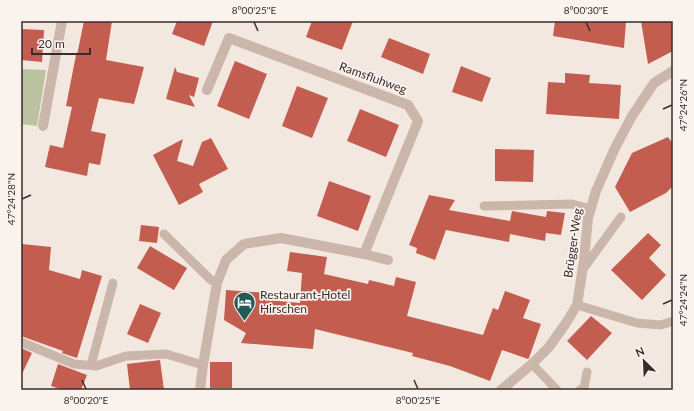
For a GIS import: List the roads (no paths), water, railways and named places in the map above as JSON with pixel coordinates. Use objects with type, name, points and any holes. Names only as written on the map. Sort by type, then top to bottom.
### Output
[{"type":"street","points":[[43,126],[62,21]]},
{"type":"street","name":"Ramsfluhweg","points":[[207,90],[229,38],[408,105],[418,121],[364,254]]},
{"type":"street","name":"Brügger-Weg","points":[[501,390],[532,364],[549,347],[577,305],[583,269],[588,218],[596,191],[615,148],[632,116],[654,83],[673,71]]},
{"type":"street","points":[[200,390],[217,283],[226,260],[244,244],[281,238],[388,260]]},
{"type":"lane","points":[[484,206],[572,204],[591,209]]},
{"type":"lane","points":[[583,269],[621,217]]},
{"type":"lane","points":[[164,234],[211,280],[217,283]]},
{"type":"lane","points":[[91,365],[113,283]]},
{"type":"lane","points":[[577,305],[637,323],[661,325],[673,321]]},
{"type":"lane","points":[[21,342],[74,364],[96,366],[126,356],[166,354],[203,365]]},
{"type":"lane","points":[[532,364],[557,390]]},
{"type":"lane","points":[[580,390],[584,388],[587,372]]},
{"type":"place","name":"Restaurant-Hotel Hirschen","points":[[245,322]]}]
